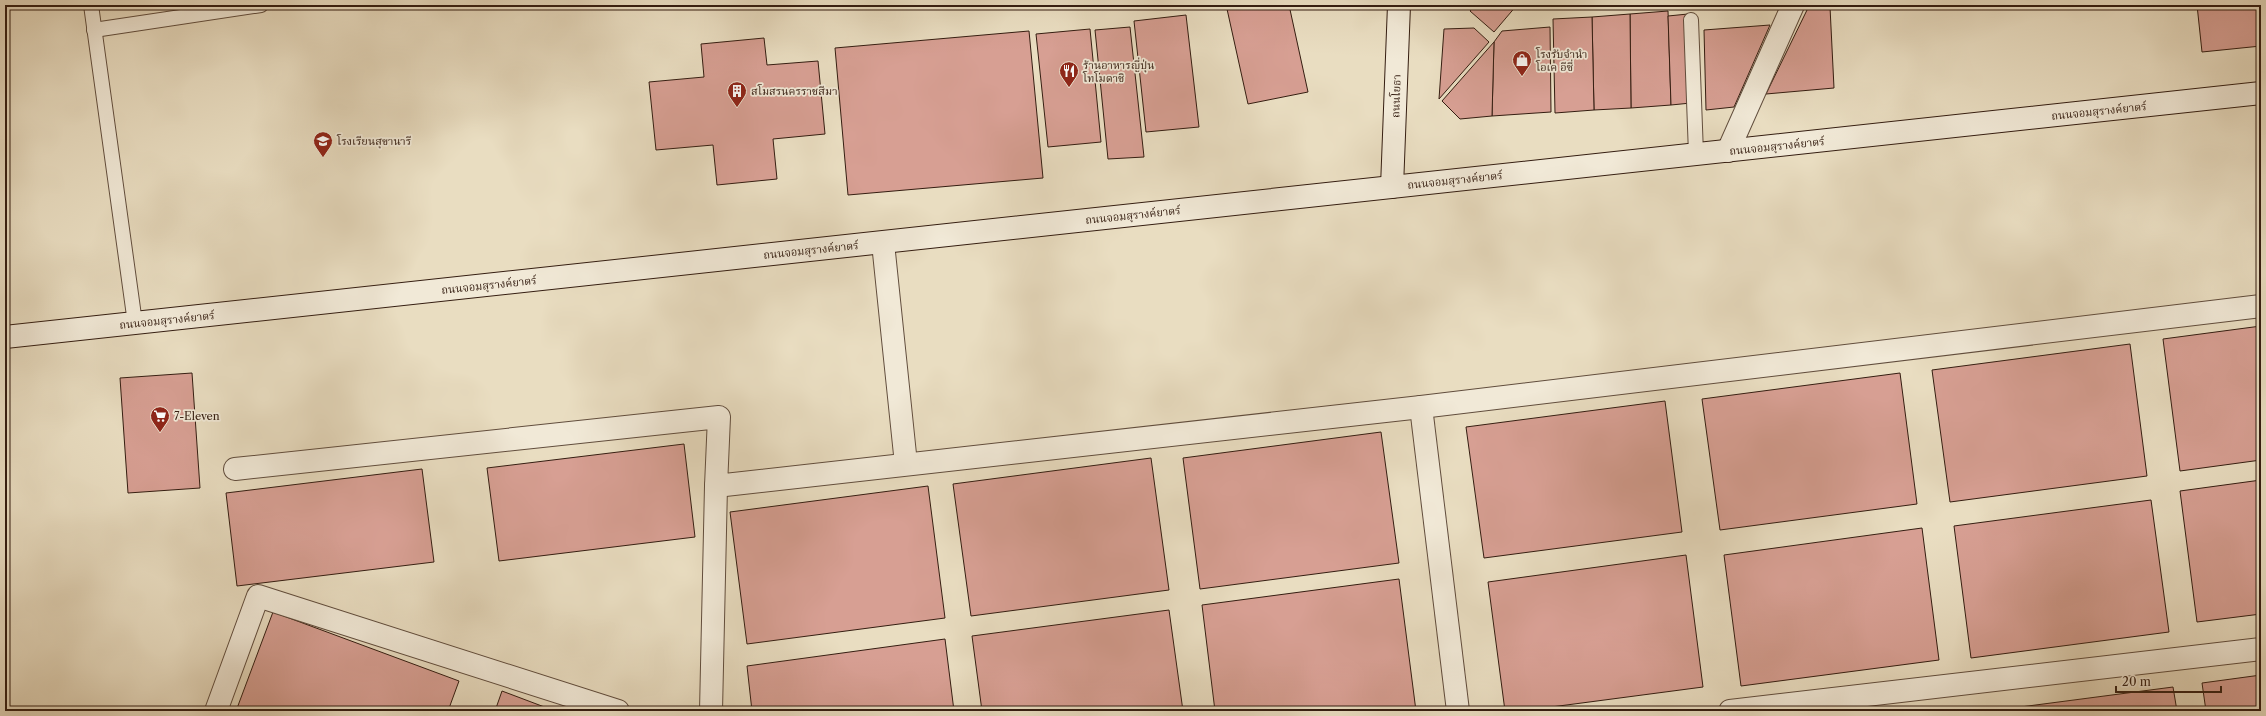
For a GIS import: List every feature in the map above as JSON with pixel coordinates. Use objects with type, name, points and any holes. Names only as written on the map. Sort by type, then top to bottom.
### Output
[{"type":"street","name":"ถนนโยธา","points":[[1392,187],[1399,5]]},
{"type":"street","points":[[1728,151],[1793,5]]},
{"type":"street","name":"ถนนจอมสุรางค์ยาตร์","points":[[5,337],[2261,93]]},
{"type":"street","points":[[883,243],[906,464]]},
{"type":"street","points":[[716,486],[1421,407],[2261,306]]},
{"type":"street","points":[[1421,407],[1458,711]]},
{"type":"street","points":[[235,469],[720,417],[716,486],[711,711]]},
{"type":"street","points":[[216,711],[258,596],[618,711]]},
{"type":"street","points":[[1730,711],[2261,649]]},
{"type":"lane","points":[[91,5],[135,323]]},
{"type":"lane","points":[[94,30],[261,5]]},
{"type":"lane","points":[[1691,20],[1696,154]]},
{"type":"building","points":[[1245,5],[1289,5],[1308,92],[1248,104],[1227,9]]},
{"type":"building","points":[[1475,5],[1517,5],[1494,32],[1470,11]]},
{"type":"building","points":[[2197,5],[2261,5],[2261,46],[2202,52]]},
{"type":"building","points":[[1830,7],[1834,88],[1766,94],[1808,8]]},
{"type":"building","points":[[1668,11],[1671,105],[1631,108],[1630,14]]},
{"type":"building","points":[[1630,14],[1631,108],[1594,110],[1592,17]]},
{"type":"building","points":[[1688,14],[1691,103],[1671,105],[1668,16]]},
{"type":"building","points":[[1186,15],[1199,127],[1146,132],[1134,21]]},
{"type":"building","points":[[1592,17],[1594,110],[1555,113],[1553,19]]},
{"type":"building","points":[[1770,25],[1734,107],[1706,110],[1704,30]]},
{"type":"building","points":[[1130,27],[1144,157],[1108,159],[1095,30]]},
{"type":"building","name":"โรงรับจำนำ โอเค อีซี่","points":[[1550,27],[1551,112],[1492,116],[1494,42],[1502,31]]},
{"type":"building","points":[[1474,28],[1489,42],[1439,99],[1444,29]]},
{"type":"building","name":"ร้านอาหารญี่ปุ่น โทโมดาชิ","points":[[1090,29],[1101,142],[1048,147],[1036,34]]},
{"type":"building","points":[[1029,31],[1043,178],[848,195],[835,48]]},
{"type":"building","name":"สโมสรนครราชสีมา","points":[[764,38],[767,65],[818,61],[825,134],[773,139],[777,179],[717,185],[713,145],[656,150],[649,82],[704,77],[701,44]]},
{"type":"building","points":[[1494,42],[1492,116],[1460,119],[1442,101]]},
{"type":"building","points":[[2261,326],[2261,460],[2180,471],[2163,339]]},
{"type":"building","points":[[2130,344],[2147,476],[1950,502],[1932,370]]},
{"type":"building","name":"7-Eleven","points":[[192,373],[200,488],[128,493],[120,378]]},
{"type":"building","points":[[1900,373],[1917,504],[1720,530],[1702,399]]},
{"type":"building","points":[[1665,401],[1682,532],[1484,558],[1466,427]]},
{"type":"building","points":[[1381,432],[1399,563],[1200,589],[1183,458]]},
{"type":"building","points":[[684,444],[695,537],[499,561],[487,468]]},
{"type":"building","points":[[1151,458],[1169,590],[971,616],[953,484]]},
{"type":"building","points":[[422,469],[434,562],[237,586],[226,493]]},
{"type":"building","points":[[2261,480],[2261,614],[2197,622],[2180,491]]},
{"type":"building","points":[[928,486],[945,618],[747,644],[730,512]]},
{"type":"building","points":[[2151,500],[2169,632],[1971,658],[1954,526]]},
{"type":"building","points":[[1922,528],[1939,660],[1741,686],[1724,555]]},
{"type":"building","points":[[1686,555],[1703,687],[1521,711],[1505,711],[1488,582]]},
{"type":"building","points":[[1399,579],[1416,711],[1215,711],[1202,605]]},
{"type":"building","points":[[1169,610],[1183,711],[982,711],[972,636]]},
{"type":"building","points":[[273,612],[459,681],[448,711],[236,711]]},
{"type":"building","points":[[945,639],[954,711],[752,711],[747,666]]},
{"type":"building","points":[[2261,675],[2261,711],[2206,711],[2202,683]]},
{"type":"building","points":[[2173,687],[2177,711],[1990,711]]},
{"type":"building","points":[[502,691],[555,711],[495,711]]},
{"type":"place","name":"โรงรับจำนำ โอเค อีซี่","points":[[1522,77]]},
{"type":"place","name":"ร้านอาหารญี่ปุ่น โทโมดาชิ","points":[[1069,88]]},
{"type":"place","name":"สโมสรนครราชสีมา","points":[[737,108]]},
{"type":"place","name":"โรงเรียนสุขานารี","points":[[323,158]]},
{"type":"place","name":"7-Eleven","points":[[160,433]]}]
